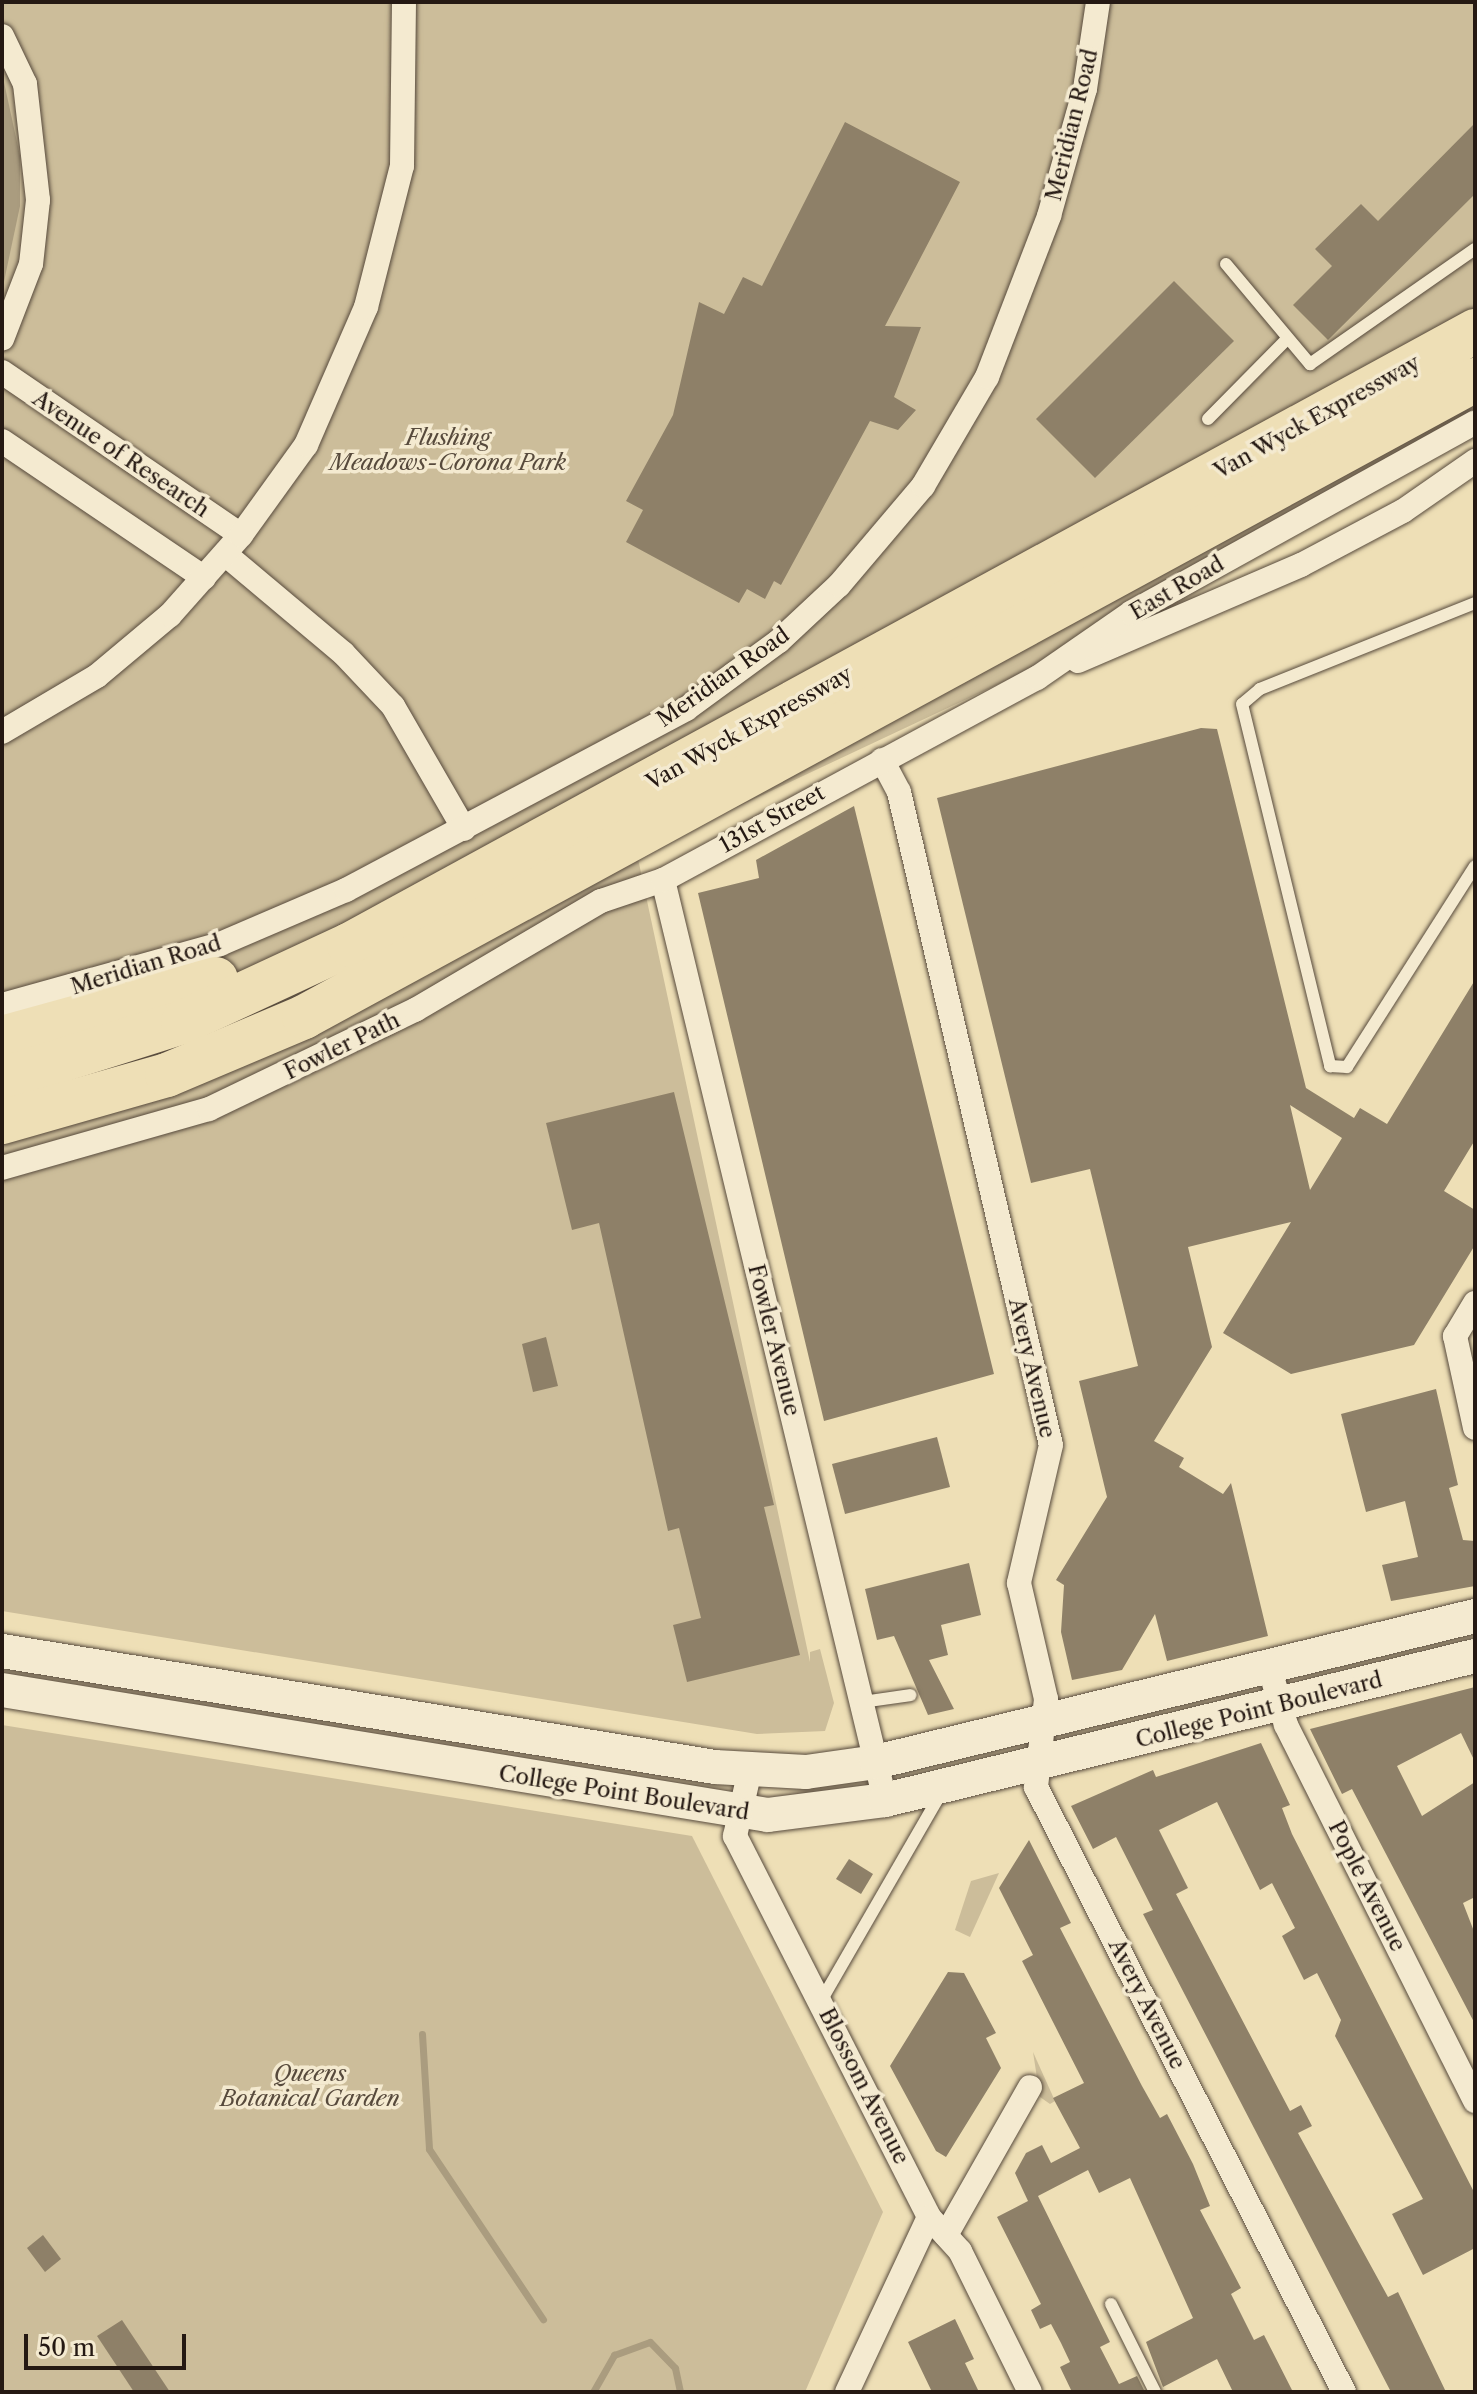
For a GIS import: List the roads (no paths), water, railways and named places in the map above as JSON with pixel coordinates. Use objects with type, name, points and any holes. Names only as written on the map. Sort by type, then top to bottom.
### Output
[{"type":"highway","name":"Van Wyck Expressway","points":[[2,1079],[183,1022],[414,910],[1475,331]]},
{"type":"highway","name":"Van Wyck Expressway","points":[[2,1122],[167,1075],[326,1006],[1475,380]]},
{"type":"highway","points":[[2,1038],[174,993],[414,910]]},
{"type":"highway","points":[[2,1129],[58,1108]]},
{"type":"main road","name":"College Point Boulevard","points":[[2,1651],[750,1770],[876,1762],[1475,1616]]},
{"type":"main road","name":"College Point Boulevard","points":[[2,1690],[740,1813],[802,1814],[944,1787],[1475,1656]]},
{"type":"street","points":[[2,732],[97,676],[204,578],[241,535],[306,445],[366,307],[402,166],[404,2]]},
{"type":"street","name":"Meridian Road","points":[[2,1005],[220,944],[464,829],[686,709],[756,659],[839,585],[923,486],[1004,342],[1049,216],[1085,89],[1098,2]]},
{"type":"street","points":[[2,36],[25,84],[38,200],[31,264],[2,339]]},
{"type":"street","name":"Avenue of Research","points":[[2,372],[241,535]]},
{"type":"street","name":"East Road","points":[[882,760],[1037,678],[1131,613],[1475,422]]},
{"type":"street","points":[[2,441],[204,578]]},
{"type":"street","points":[[1037,678],[1301,565],[1403,511],[1475,461]]},
{"type":"street","points":[[225,554],[311,625],[393,706],[464,829]]},
{"type":"street","name":"131st Street","points":[[663,880],[882,760]]},
{"type":"street","name":"Avery Avenue","points":[[882,760],[899,792],[1051,1445],[1019,1583],[1046,1699],[1036,1787],[1344,2392]]},
{"type":"street","name":"Fowler Path","points":[[2,1168],[209,1109],[415,1010],[601,901],[663,880]]},
{"type":"street","name":"Fowler Avenue","points":[[663,880],[885,1800]]},
{"type":"street","points":[[1475,1303],[1455,1336],[1467,1355],[1475,1428]]},
{"type":"street","name":"Pople Avenue","points":[[1269,1666],[1281,1706],[1475,2101]]},
{"type":"street","name":"Blossom Avenue","points":[[750,1770],[735,1836],[938,2226],[1030,2392]]},
{"type":"street","points":[[847,2392],[938,2226],[1030,2087]]},
{"type":"lane","points":[[1226,264],[1285,341],[1310,364],[1475,249]]},
{"type":"lane","points":[[1208,419],[1285,341]]},
{"type":"lane","points":[[1475,603],[1248,696],[1242,720],[1296,932],[1320,1048],[1330,1066],[1347,1067],[1475,866]]},
{"type":"lane","points":[[862,1702],[911,1695]]},
{"type":"lane","points":[[821,2001],[944,1787]]},
{"type":"lane","points":[[1111,2304],[1155,2392]]},
{"type":"waterway","points":[[422,2034],[429,2149],[543,2319]]},
{"type":"waterway","points":[[593,2392],[614,2355],[650,2342],[675,2368],[680,2392]]},
{"type":"park label","name":"Flushing Meadows-Corona Park","points":[[448,450]]},
{"type":"park label","name":"Queens Botanical Garden","points":[[310,2086]]}]
